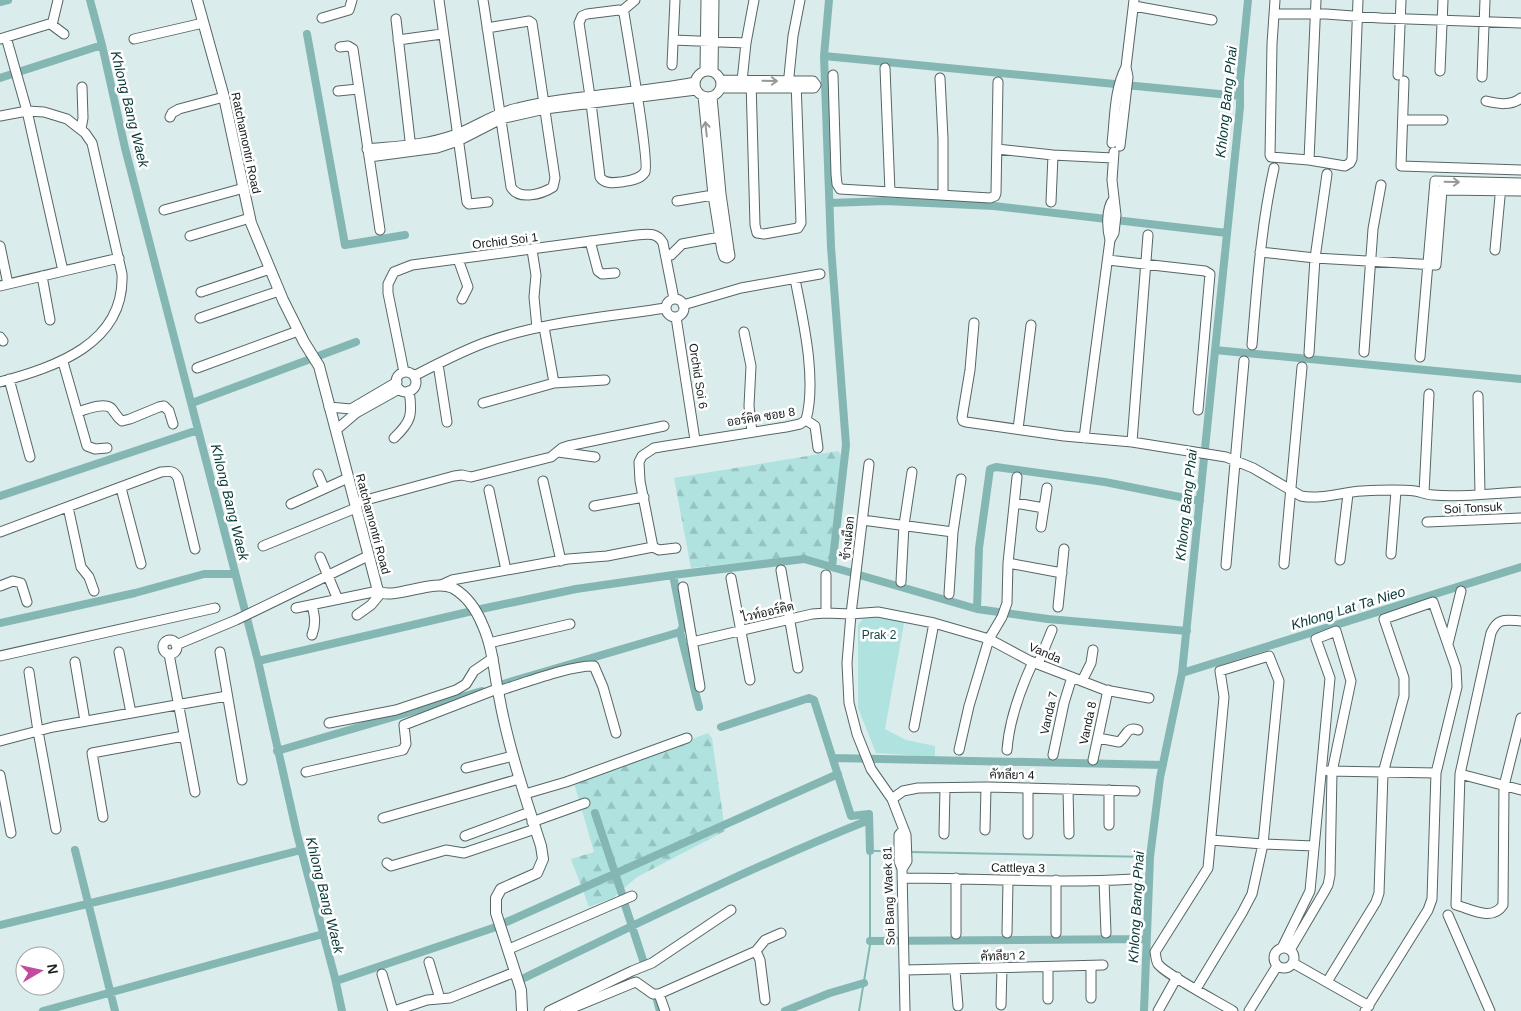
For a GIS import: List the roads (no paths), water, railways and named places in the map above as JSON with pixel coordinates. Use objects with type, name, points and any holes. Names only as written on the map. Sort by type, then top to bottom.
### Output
[{"type":"street","points":[[52,24],[58,0]]},
{"type":"street","name":"Ratchamontri Road","points":[[197,0],[224,97],[250,218],[279,291],[298,331],[317,362],[368,556],[380,592],[391,593],[441,585]]},
{"type":"street","points":[[322,18],[349,10],[352,0]]},
{"type":"street","points":[[439,0],[442,34],[466,202],[469,204],[488,202]]},
{"type":"street","points":[[483,0],[487,28],[500,116],[511,187],[516,193],[524,195],[547,191],[555,183],[532,23],[529,21],[487,28]]},
{"type":"street","points":[[622,11],[624,14],[646,169],[638,178],[620,182],[604,182],[600,177],[579,19],[587,14],[622,11],[635,0]]},
{"type":"street","points":[[672,66],[675,0]]},
{"type":"street","points":[[706,0],[709,71]]},
{"type":"street","points":[[709,41],[714,0]]},
{"type":"street","points":[[754,0],[746,43],[755,225],[756,233],[764,234],[798,228],[801,222],[792,85],[800,0]]},
{"type":"street","points":[[1275,0],[1269,152],[1272,157],[1309,160],[1344,166],[1350,163],[1352,159],[1358,0]]},
{"type":"street","points":[[1309,160],[1316,0]]},
{"type":"street","points":[[1401,0],[1403,120],[1401,166],[1521,170]]},
{"type":"street","points":[[1440,71],[1443,0]]},
{"type":"street","points":[[1482,77],[1485,0]]},
{"type":"street","points":[[1084,438],[1108,260],[1112,215],[1110,204],[1113,200],[1115,150],[1134,3],[1212,20]]},
{"type":"street","points":[[1274,14],[1316,14],[1521,23]]},
{"type":"street","points":[[396,19],[411,148]]},
{"type":"street","points":[[134,39],[203,23]]},
{"type":"street","points":[[52,24],[64,34]]},
{"type":"street","points":[[52,24],[3,38],[27,111],[63,271]]},
{"type":"street","points":[[398,40],[442,34]]},
{"type":"street","points":[[673,40],[746,43]]},
{"type":"street","points":[[340,47],[348,46],[353,49],[380,230]]},
{"type":"street","points":[[885,68],[890,192]]},
{"type":"street","points":[[368,153],[411,148],[437,148],[500,116],[545,106],[636,94],[702,91],[719,92],[721,84],[717,73],[709,71],[698,75],[702,91],[724,237],[682,244],[671,255]]},
{"type":"street","points":[[834,74],[835,158],[838,186],[843,189],[990,198],[995,196],[998,82]]},
{"type":"street","points":[[940,78],[943,194]]},
{"type":"street","points":[[721,84],[792,85]]},
{"type":"street","points":[[81,129],[83,113],[82,88]]},
{"type":"street","points":[[338,91],[358,89]]},
{"type":"street","points":[[170,117],[179,109],[224,97]]},
{"type":"street","points":[[1486,102],[1496,104],[1515,103],[1521,98]]},
{"type":"street","points":[[0,116],[27,111],[44,112],[67,119],[81,129],[92,144],[122,274],[123,286],[120,302],[102,332],[73,356],[62,362],[5,380],[30,456]]},
{"type":"street","points":[[1403,120],[1443,120]]},
{"type":"street","points":[[997,149],[1053,155],[1115,150]]},
{"type":"street","points":[[1051,202],[1053,155]]},
{"type":"street","points":[[1252,345],[1260,252],[1266,206],[1274,168]]},
{"type":"street","points":[[1309,353],[1315,258],[1327,174]]},
{"type":"street","points":[[1420,357],[1435,227],[1442,190],[1501,187],[1521,183]]},
{"type":"street","points":[[1364,352],[1373,230],[1380,185]]},
{"type":"street","points":[[1501,187],[1521,191]]},
{"type":"street","points":[[1495,250],[1501,187]]},
{"type":"street","points":[[164,210],[244,188]]},
{"type":"street","points":[[677,201],[717,194]]},
{"type":"street","points":[[190,236],[250,218]]},
{"type":"street","name":"Orchid Soi 1","points":[[404,372],[388,293],[390,278],[399,268],[648,234],[659,237],[663,243],[674,299]]},
{"type":"street","points":[[1132,442],[1148,235]]},
{"type":"street","points":[[590,241],[598,272],[602,274],[615,272]]},
{"type":"street","points":[[0,246],[4,285],[119,258]]},
{"type":"street","points":[[532,250],[536,275],[534,297],[554,384]]},
{"type":"street","points":[[1260,252],[1315,258],[1432,265]]},
{"type":"street","points":[[458,259],[468,287],[462,299]]},
{"type":"street","points":[[1108,260],[1205,271],[1210,274],[1198,410]]},
{"type":"street","points":[[201,292],[270,270]]},
{"type":"street","points":[[683,305],[741,288],[820,274]]},
{"type":"street","points":[[42,276],[50,320]]},
{"type":"street","name":"ออร์คิด ซอย 8","points":[[644,497],[639,469],[642,456],[654,448],[695,440],[786,428],[806,420],[809,367],[795,278]]},
{"type":"street","points":[[200,318],[279,291]]},
{"type":"street","points":[[674,299],[680,300],[683,305],[683,311],[676,316],[670,316],[666,308],[667,303],[674,299]]},
{"type":"street","points":[[414,376],[484,343],[541,328],[666,308]]},
{"type":"street","name":"Orchid Soi 6","points":[[676,316],[695,440]]},
{"type":"street","points":[[974,323],[962,420],[966,422],[1064,436],[1132,442],[1213,455],[1235,460],[1253,468],[1306,497],[1348,494],[1359,491],[1417,491],[1432,495],[1448,496],[1521,492]]},
{"type":"street","points":[[1018,430],[1031,325]]},
{"type":"street","points":[[197,368],[298,331]]},
{"type":"street","points":[[744,332],[751,366],[749,406],[752,432]]},
{"type":"street","points":[[1226,565],[1244,361]]},
{"type":"street","points":[[62,362],[88,446],[95,449],[107,448]]},
{"type":"street","points":[[438,364],[447,422]]},
{"type":"street","points":[[1284,564],[1302,367]]},
{"type":"street","points":[[336,430],[348,414],[402,387],[415,387],[416,383],[412,373],[404,372],[398,376],[402,387],[411,404],[410,421],[394,438]]},
{"type":"street","points":[[483,403],[554,384],[605,380]]},
{"type":"street","points":[[1424,493],[1429,394]]},
{"type":"street","points":[[1478,396],[1480,494]]},
{"type":"street","points":[[77,412],[105,406],[111,408],[117,418],[122,421],[164,406],[169,411],[173,424]]},
{"type":"street","points":[[329,407],[348,414]]},
{"type":"street","points":[[806,420],[815,426],[818,448]]},
{"type":"street","points":[[263,546],[355,506],[454,476],[471,477],[554,456],[568,446],[664,426]]},
{"type":"street","points":[[558,452],[595,456]]},
{"type":"street","name":"ช้างเผือก","points":[[851,614],[869,464]]},
{"type":"street","points":[[0,532],[161,472],[172,471],[176,474],[194,549]]},
{"type":"street","points":[[901,582],[904,525],[912,472]]},
{"type":"street","points":[[318,474],[324,488]]},
{"type":"street","points":[[959,750],[969,706],[989,639],[1006,607],[1008,563],[1017,477]]},
{"type":"street","points":[[291,504],[348,478]]},
{"type":"street","points":[[949,594],[953,532],[961,479]]},
{"type":"street","points":[[543,482],[561,561]]},
{"type":"street","points":[[121,488],[141,564]]},
{"type":"street","points":[[1041,527],[1047,488]]},
{"type":"street","points":[[489,490],[506,570]]},
{"type":"street","points":[[1392,554],[1396,491]]},
{"type":"street","points":[[1340,560],[1348,494]]},
{"type":"street","points":[[594,506],[644,497],[653,547]]},
{"type":"street","points":[[1015,503],[1044,508]]},
{"type":"street","points":[[68,507],[81,567],[89,577],[94,591]]},
{"type":"street","name":"Soi Tonsuk","points":[[1427,522],[1521,518]]},
{"type":"street","points":[[862,520],[953,532]]},
{"type":"street","points":[[441,585],[452,580],[561,561],[653,547],[660,550],[676,548]]},
{"type":"street","points":[[1058,607],[1064,549]]},
{"type":"street","points":[[195,792],[169,654],[164,650],[163,646],[165,642],[172,640],[176,645],[236,620],[368,556]]},
{"type":"street","points":[[320,557],[336,595]]},
{"type":"street","points":[[1008,563],[1062,572]]},
{"type":"street","points":[[781,570],[798,668]]},
{"type":"street","points":[[826,575],[826,613]]},
{"type":"street","points":[[732,578],[750,680]]},
{"type":"street","points":[[0,586],[13,581],[21,583],[26,602]]},
{"type":"street","points":[[441,585],[454,589],[478,614],[489,644],[519,779],[541,846],[542,866],[537,873],[501,889],[496,898],[497,918],[509,949],[521,990],[522,1011]]},
{"type":"street","points":[[683,587],[700,687]]},
{"type":"street","points":[[1448,644],[1461,591]]},
{"type":"street","points":[[296,608],[380,592]]},
{"type":"street","points":[[357,615],[371,605],[380,592]]},
{"type":"street","points":[[1293,963],[1327,982],[1367,1009],[1428,910],[1432,899],[1436,773],[1457,687],[1456,668],[1433,602],[1384,619],[1405,684],[1404,696],[1384,772],[1379,893],[1376,902],[1327,982]]},
{"type":"street","points":[[312,605],[316,620],[316,626],[312,635]]},
{"type":"street","points":[[0,656],[215,608]]},
{"type":"street","name":"Vanda","points":[[851,614],[878,612],[934,623],[989,639],[1035,663],[1082,681],[1108,690],[1148,698]]},
{"type":"street","name":"ไวท์ออร์คิด","points":[[692,642],[790,619],[826,613],[851,614]]},
{"type":"street","name":"Soi Bang Waek 81","points":[[851,614],[847,663],[849,703],[856,734],[870,769],[892,799],[903,833],[905,1011]]},
{"type":"street","points":[[1521,621],[1504,620],[1495,625],[1490,633],[1460,774],[1456,904],[1489,915],[1500,911],[1503,905],[1504,786],[1521,718]]},
{"type":"street","points":[[914,727],[934,623]]},
{"type":"street","points":[[489,644],[570,624]]},
{"type":"street","points":[[1007,750],[1021,688],[1052,630]]},
{"type":"street","points":[[1277,966],[1273,957],[1276,951],[1286,949],[1328,885],[1330,875],[1332,771],[1351,681],[1336,632],[1316,639],[1330,678],[1310,891],[1286,949]]},
{"type":"street","points":[[1082,681],[1091,663],[1094,650]]},
{"type":"street","points":[[119,652],[131,713]]},
{"type":"street","points":[[220,652],[242,780]]},
{"type":"street","points":[[1196,989],[1252,894],[1263,844],[1279,681],[1269,656],[1220,671],[1224,697],[1208,868],[1156,952],[1158,963],[1163,969],[1196,989],[1219,1007],[1233,1011]]},
{"type":"street","points":[[329,723],[396,710],[456,690],[466,684],[474,671],[492,658]]},
{"type":"street","points":[[75,662],[85,722]]},
{"type":"street","points":[[306,772],[403,750],[406,744],[404,725],[498,690],[558,673],[594,666],[603,687],[616,733]]},
{"type":"street","points":[[29,672],[56,829]]},
{"type":"street","name":"Vanda 7","points":[[1053,755],[1064,703],[1072,677]]},
{"type":"street","name":"Vanda 8","points":[[1093,760],[1108,690]]},
{"type":"street","points":[[0,741],[38,731],[228,696]]},
{"type":"street","points":[[1098,738],[1119,742],[1128,730],[1132,728],[1138,730]]},
{"type":"street","points":[[103,817],[92,753],[184,736]]},
{"type":"street","points":[[524,794],[566,782],[687,738]]},
{"type":"street","points":[[466,768],[513,756]]},
{"type":"street","points":[[1321,770],[1436,773]]},
{"type":"street","points":[[1460,774],[1521,790]]},
{"type":"street","points":[[0,775],[11,833]]},
{"type":"street","points":[[383,818],[519,779]]},
{"type":"street","points":[[985,830],[986,787]]},
{"type":"street","name":"คัทลียา 4","points":[[892,799],[903,791],[918,788],[986,787],[1135,791]]},
{"type":"street","points":[[944,834],[945,788]]},
{"type":"street","points":[[1028,788],[1028,834]]},
{"type":"street","points":[[1068,789],[1069,834]]},
{"type":"street","points":[[1109,790],[1109,825]]},
{"type":"street","points":[[465,836],[532,821],[585,803]]},
{"type":"street","points":[[387,863],[390,866],[446,850],[464,853],[532,821]]},
{"type":"street","points":[[1210,840],[1314,846]]},
{"type":"street","name":"Cattleya 3","points":[[902,868],[956,878],[1008,881],[1104,881],[1134,879]]},
{"type":"street","points":[[956,878],[956,934]]},
{"type":"street","points":[[1056,880],[1056,933]]},
{"type":"street","points":[[1007,932],[1008,881]]},
{"type":"street","points":[[1104,881],[1106,933]]},
{"type":"street","points":[[509,949],[632,896]]},
{"type":"street","points":[[565,1011],[623,981],[731,910]]},
{"type":"street","points":[[1448,915],[1490,1011]]},
{"type":"street","points":[[549,1011],[623,981],[636,982],[653,994],[659,994],[756,951],[765,940],[781,933]]},
{"type":"street","points":[[1277,966],[1286,968],[1293,963],[1294,956],[1286,949]]},
{"type":"street","points":[[756,951],[760,960],[764,1000]]},
{"type":"street","points":[[429,962],[440,999]]},
{"type":"street","name":"คัทลียา 2","points":[[905,970],[1103,965]]},
{"type":"street","points":[[1091,966],[1091,998]]},
{"type":"street","points":[[1249,1011],[1277,966]]},
{"type":"street","points":[[1048,967],[1048,999]]},
{"type":"street","points":[[1001,1005],[1002,968]]},
{"type":"street","points":[[955,970],[958,1006]]},
{"type":"street","points":[[382,974],[393,1011],[427,1000],[450,998],[515,972]]},
{"type":"street","points":[[1158,1011],[1177,978]]},
{"type":"street","points":[[659,994],[665,1011]]},
{"type":"waterway","points":[[0,2],[8,0]]},
{"type":"waterway","name":"Khlong Bang Waek","points":[[90,0],[125,148],[258,661],[297,834],[342,1011]]},
{"type":"waterway","points":[[829,0],[824,56],[831,247],[846,445],[832,567]]},
{"type":"waterway","name":"Khlong Bang Phai","points":[[1144,1011],[1150,857],[1160,778],[1182,673],[1240,107],[1240,81],[1248,0]]},
{"type":"waterway","points":[[307,34],[345,245],[405,235]]},
{"type":"waterway","points":[[0,78],[102,45]]},
{"type":"waterway","points":[[824,56],[1240,96]]},
{"type":"waterway","points":[[830,203],[885,201],[994,206],[1227,233]]},
{"type":"waterway","points":[[192,403],[356,342]]},
{"type":"waterway","points":[[1215,350],[1521,379]]},
{"type":"waterway","points":[[0,496],[198,430]]},
{"type":"waterway","points":[[977,609],[979,548],[990,469],[996,467],[1105,482],[1200,501]]},
{"type":"waterway","points":[[258,661],[576,589],[804,559],[977,609],[1048,619],[1187,631]]},
{"type":"waterway","name":"Khlong Lat Ta Nieo","points":[[1182,673],[1521,567]]},
{"type":"waterway","points":[[0,623],[135,593],[204,574],[235,574]]},
{"type":"waterway","points":[[503,684],[680,632],[683,626],[673,575]]},
{"type":"waterway","points":[[680,632],[699,707]]},
{"type":"waterway","points":[[277,751],[482,691]]},
{"type":"waterway","points":[[721,727],[809,698],[814,700],[851,816],[869,814],[870,851]]},
{"type":"waterway","points":[[834,758],[1163,765]]},
{"type":"waterway","points":[[336,981],[493,928],[838,774]]},
{"type":"waterway","points":[[595,813],[622,894]]},
{"type":"waterway","points":[[522,979],[737,876],[869,820]]},
{"type":"waterway","points":[[75,850],[115,1011]]},
{"type":"waterway","points":[[0,925],[301,850]]},
{"type":"waterway","points":[[859,1011],[870,945],[870,851],[896,851]]},
{"type":"waterway","points":[[910,852],[1150,857]]},
{"type":"waterway","points":[[625,905],[643,960]]},
{"type":"waterway","points":[[43,1011],[323,934]]},
{"type":"waterway","points":[[870,941],[1147,939]]},
{"type":"waterway","points":[[785,1011],[830,993],[864,983]]},
{"type":"waterway","points":[[657,1000],[660,1011]]},
{"type":"park label","name":"Prak 2","points":[[879,635]]}]
